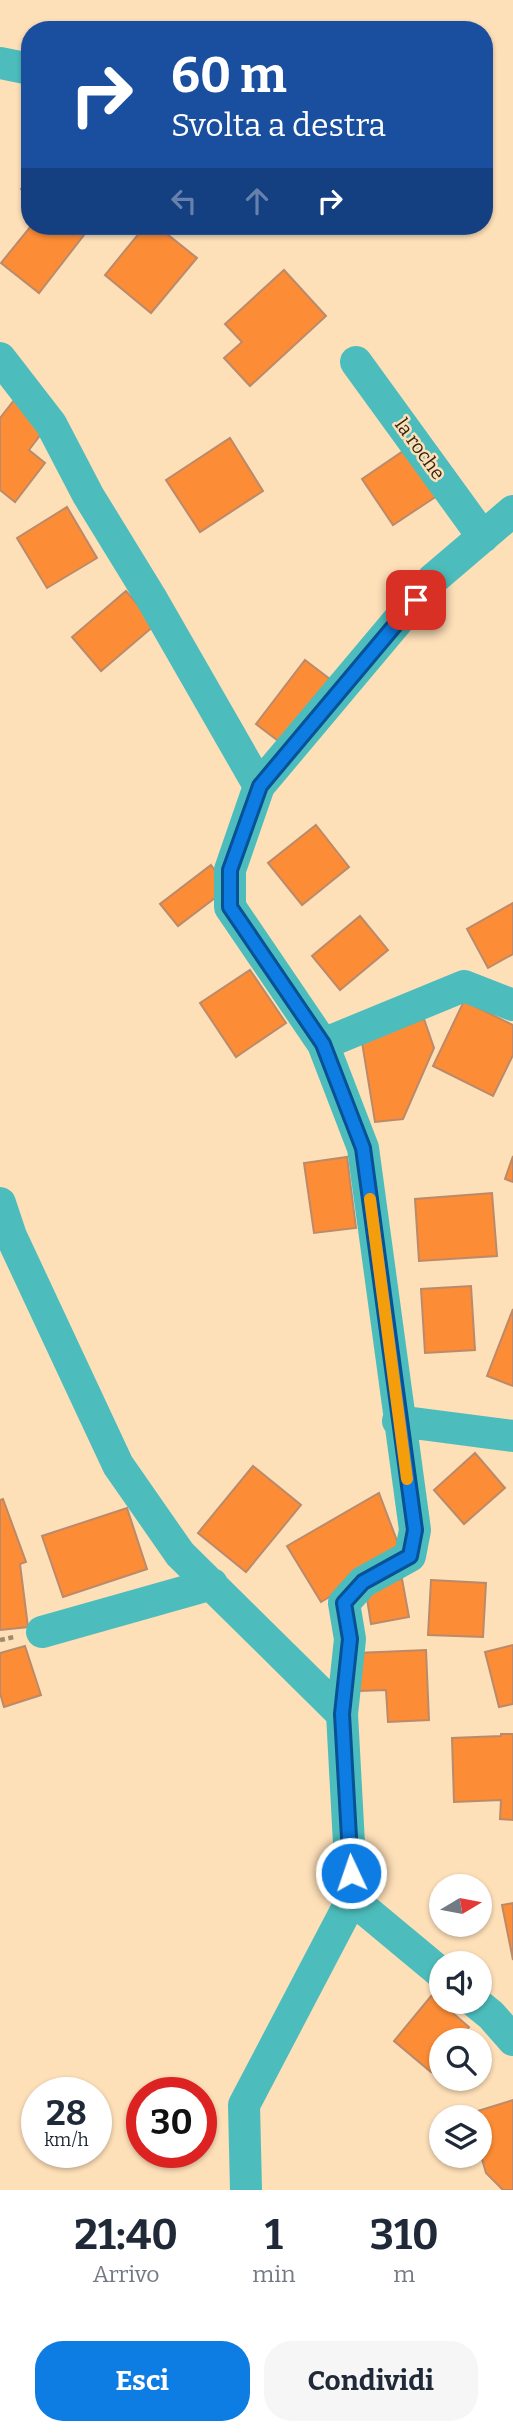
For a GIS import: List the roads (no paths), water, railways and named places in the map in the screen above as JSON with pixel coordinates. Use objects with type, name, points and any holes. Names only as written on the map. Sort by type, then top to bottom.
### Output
[{"type":"street","points":[[0,63],[21,67]]},
{"type":"street","points":[[0,358],[51,424],[88,495],[260,786]]},
{"type":"street","name":"la roche","points":[[356,362],[483,537]]},
{"type":"street","points":[[246,2190],[244,2105],[352,1899],[342,1714],[350,1639],[344,1603],[363,1582],[410,1556],[415,1530],[398,1421],[363,1148],[323,1044],[230,907],[230,870],[260,786],[432,580],[513,511]]},
{"type":"street","points":[[323,1044],[464,986],[513,1004]]},
{"type":"street","points":[[0,1203],[11,1236],[118,1465],[180,1554],[342,1714]]},
{"type":"street","points":[[398,1421],[513,1436]]},
{"type":"street","points":[[42,1632],[212,1584]]},
{"type":"street","points":[[352,1899],[429,1963]]},
{"type":"street","points":[[490,2014],[513,2040]]}]
